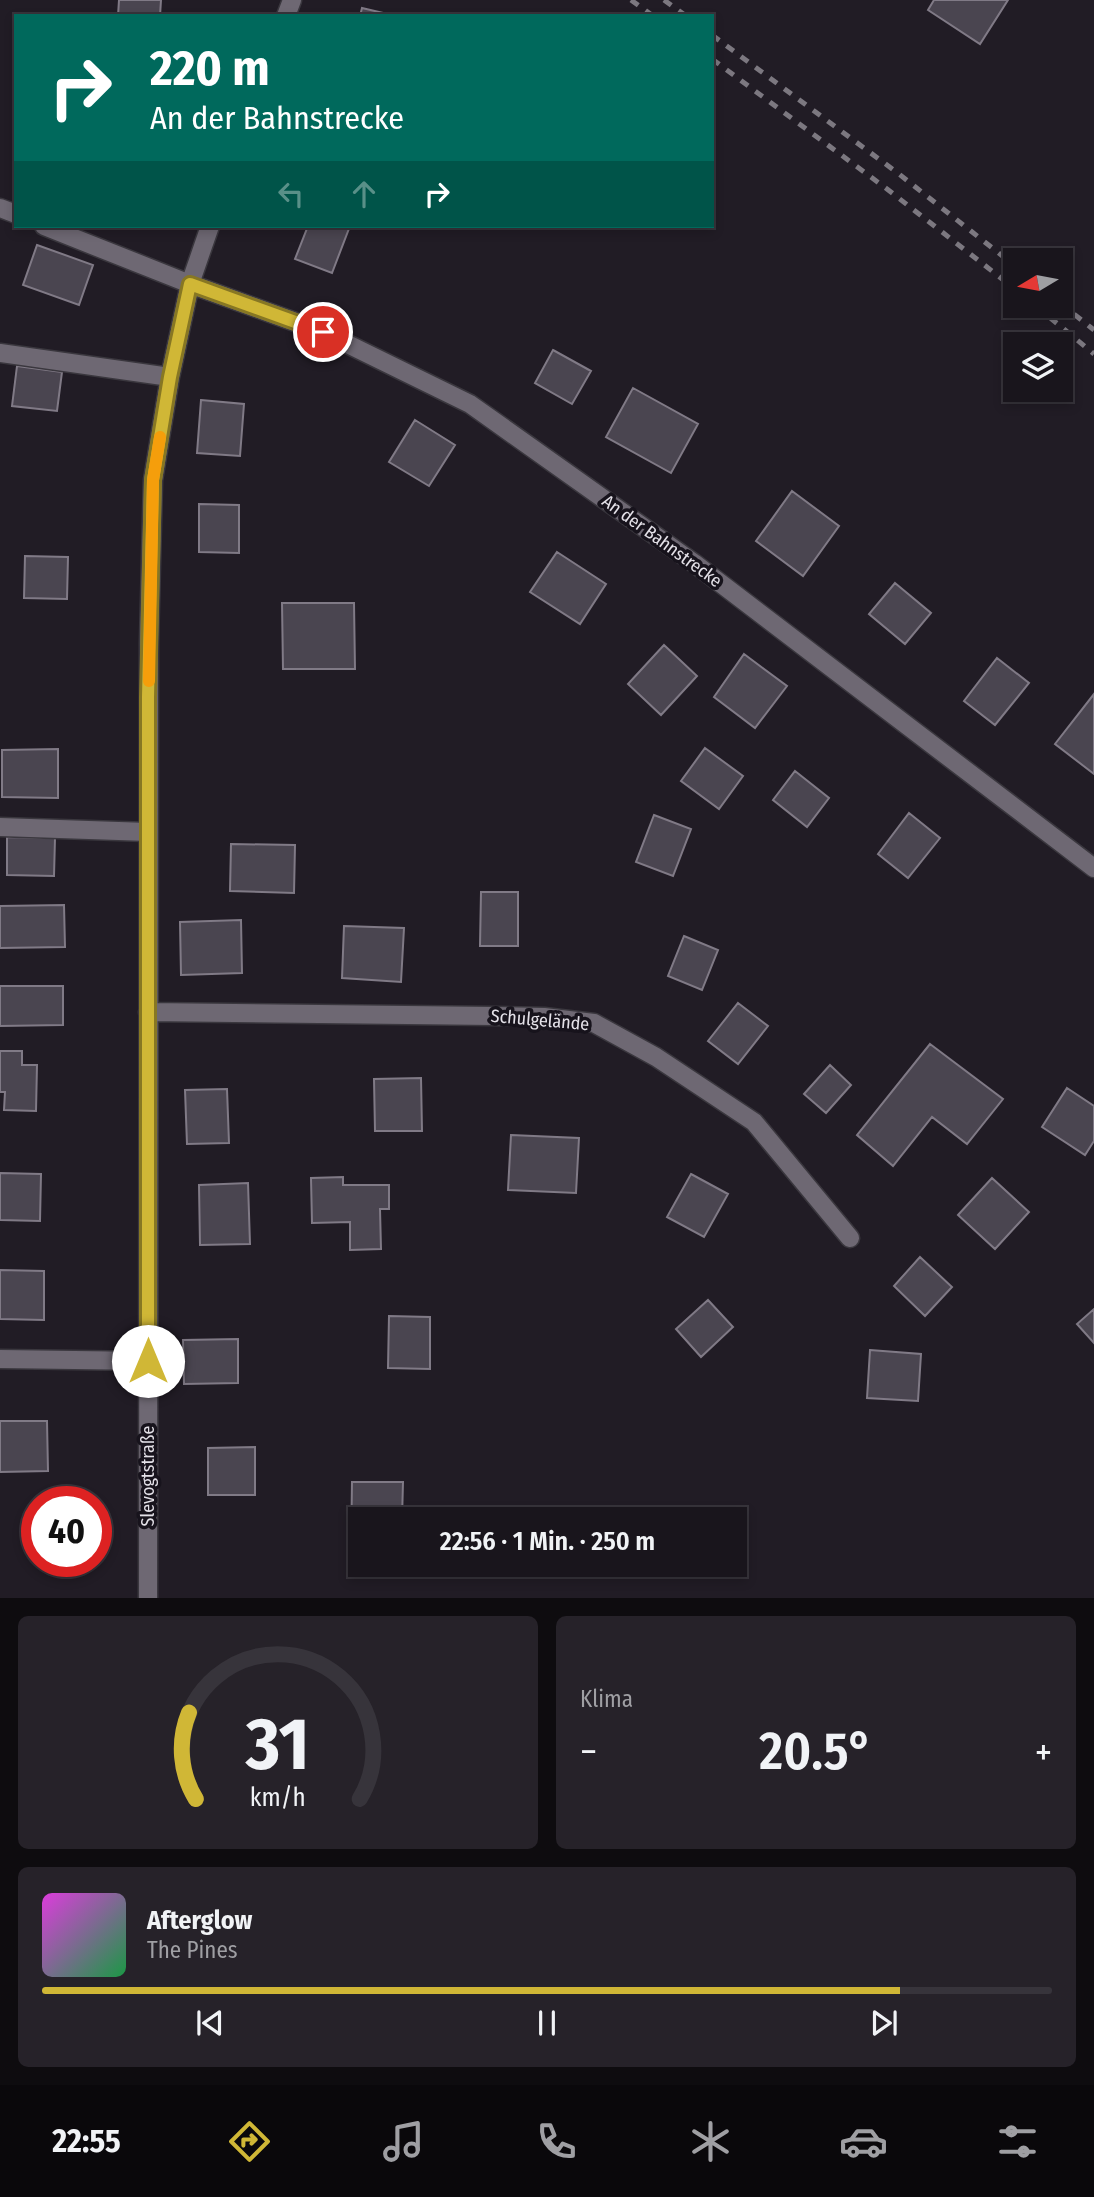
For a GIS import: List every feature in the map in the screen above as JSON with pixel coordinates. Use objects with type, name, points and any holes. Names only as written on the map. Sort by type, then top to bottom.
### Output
[{"type":"street","name":"An der Bahnstrecke","points":[[49,228],[190,284],[323,332],[470,404],[694,563],[1094,868]]},
{"type":"street","name":"Slevogtstraße","points":[[148,1598],[148,832],[153,480],[170,377],[190,284],[210,228]]},
{"type":"street","points":[[0,353],[170,377]]},
{"type":"street","points":[[0,827],[148,832]]},
{"type":"street","name":"Schulgelände","points":[[148,1012],[519,1016],[594,1023],[656,1057],[754,1122],[850,1238]]},
{"type":"street","points":[[0,1359],[148,1361]]},
{"type":"building","points":[[119,0],[161,0],[160,14],[118,14]]},
{"type":"building","points":[[934,0],[1008,0],[980,44],[928,10]]},
{"type":"building","points":[[362,8],[388,14],[360,14]]},
{"type":"building","points":[[307,228],[349,228],[332,273],[295,259]]},
{"type":"building","points":[[37,245],[93,265],[79,305],[23,285]]},
{"type":"building","points":[[553,350],[591,371],[572,404],[535,383]]},
{"type":"building","points":[[17,366],[62,372],[57,411],[12,406]]},
{"type":"building","points":[[633,388],[698,424],[671,473],[606,437]]},
{"type":"building","points":[[201,400],[244,404],[240,456],[197,453]]},
{"type":"building","points":[[415,420],[455,445],[429,486],[389,462]]},
{"type":"building","points":[[792,491],[839,526],[803,576],[756,541]]},
{"type":"building","points":[[199,504],[239,505],[239,553],[199,552]]},
{"type":"building","points":[[557,552],[606,584],[580,624],[530,592]]},
{"type":"building","points":[[25,556],[68,557],[67,599],[24,598]]},
{"type":"building","points":[[895,583],[931,613],[905,644],[869,614]]},
{"type":"building","points":[[282,603],[354,603],[355,669],[283,669]]},
{"type":"building","points":[[664,645],[697,676],[661,715],[628,684]]},
{"type":"building","points":[[744,654],[787,686],[755,728],[714,697]]},
{"type":"building","points":[[997,658],[1029,683],[995,725],[964,701]]},
{"type":"building","points":[[1094,694],[1094,774],[1055,744]]},
{"type":"building","points":[[705,748],[743,776],[719,809],[681,781]]},
{"type":"building","points":[[58,749],[58,798],[2,797],[2,750]]},
{"type":"building","points":[[795,771],[829,798],[807,827],[773,800]]},
{"type":"building","points":[[909,813],[940,838],[908,878],[878,854]]},
{"type":"building","points":[[654,815],[691,829],[673,876],[636,862]]},
{"type":"building","points":[[7,837],[55,838],[54,876],[7,875]]},
{"type":"building","points":[[231,844],[295,845],[294,893],[230,891]]},
{"type":"building","points":[[481,892],[518,892],[518,946],[480,946]]},
{"type":"building","points":[[64,905],[65,947],[0,948],[0,906]]},
{"type":"building","points":[[241,920],[242,973],[181,975],[180,922]]},
{"type":"building","points":[[344,926],[404,928],[401,982],[342,978]]},
{"type":"building","points":[[684,936],[718,950],[702,990],[668,976]]},
{"type":"building","points":[[0,986],[63,986],[63,1025],[0,1026]]},
{"type":"building","points":[[738,1003],[768,1026],[738,1064],[708,1041]]},
{"type":"building","points":[[930,1044],[1003,1099],[967,1144],[932,1117],[893,1166],[857,1135]]},
{"type":"building","points":[[0,1051],[22,1051],[22,1065],[37,1065],[36,1111],[4,1110],[5,1092],[0,1092]]},
{"type":"building","points":[[830,1065],[851,1085],[826,1113],[804,1094]]},
{"type":"building","points":[[421,1078],[422,1131],[375,1131],[374,1079]]},
{"type":"building","points":[[1067,1088],[1094,1106],[1094,1141],[1085,1155],[1042,1127]]},
{"type":"building","points":[[227,1089],[229,1143],[187,1144],[185,1090]]},
{"type":"building","points":[[511,1135],[579,1138],[576,1193],[508,1190]]},
{"type":"building","points":[[0,1173],[41,1174],[40,1221],[0,1220]]},
{"type":"building","points":[[691,1174],[728,1194],[704,1237],[667,1217]]},
{"type":"building","points":[[343,1177],[343,1185],[389,1185],[389,1209],[380,1209],[381,1249],[350,1250],[350,1222],[312,1223],[311,1178]]},
{"type":"building","points":[[992,1178],[1029,1212],[995,1249],[958,1215]]},
{"type":"building","points":[[248,1183],[250,1244],[200,1245],[199,1185]]},
{"type":"building","points":[[920,1257],[952,1287],[925,1316],[894,1286]]},
{"type":"building","points":[[0,1270],[44,1271],[44,1320],[0,1319]]},
{"type":"building","points":[[708,1300],[733,1327],[701,1357],[676,1329]]},
{"type":"building","points":[[1094,1309],[1094,1343],[1077,1324]]},
{"type":"building","points":[[389,1316],[430,1317],[430,1369],[388,1368]]},
{"type":"building","points":[[238,1339],[238,1383],[184,1384],[183,1340]]},
{"type":"building","points":[[870,1350],[921,1354],[918,1401],[867,1398]]},
{"type":"building","points":[[0,1421],[47,1421],[48,1471],[0,1472]]},
{"type":"building","points":[[255,1447],[255,1495],[208,1495],[208,1448]]},
{"type":"building","points":[[352,1482],[403,1482],[402,1507],[352,1507]]},
{"type":"railway","points":[[631,0],[650,14]]},
{"type":"railway","points":[[664,0],[683,14]]},
{"type":"railway","points":[[714,36],[899,174],[1003,256]]},
{"type":"railway","points":[[714,60],[887,189],[1003,280]]},
{"type":"railway","points":[[1073,313],[1094,330]]},
{"type":"railway","points":[[1050,318],[1094,354]]},
{"type":"slow traffic","points":[[149,681],[153,480],[160,437]]},
{"type":"route","points":[[148,1361],[149,643],[153,480],[170,377],[190,284],[323,332]]}]
